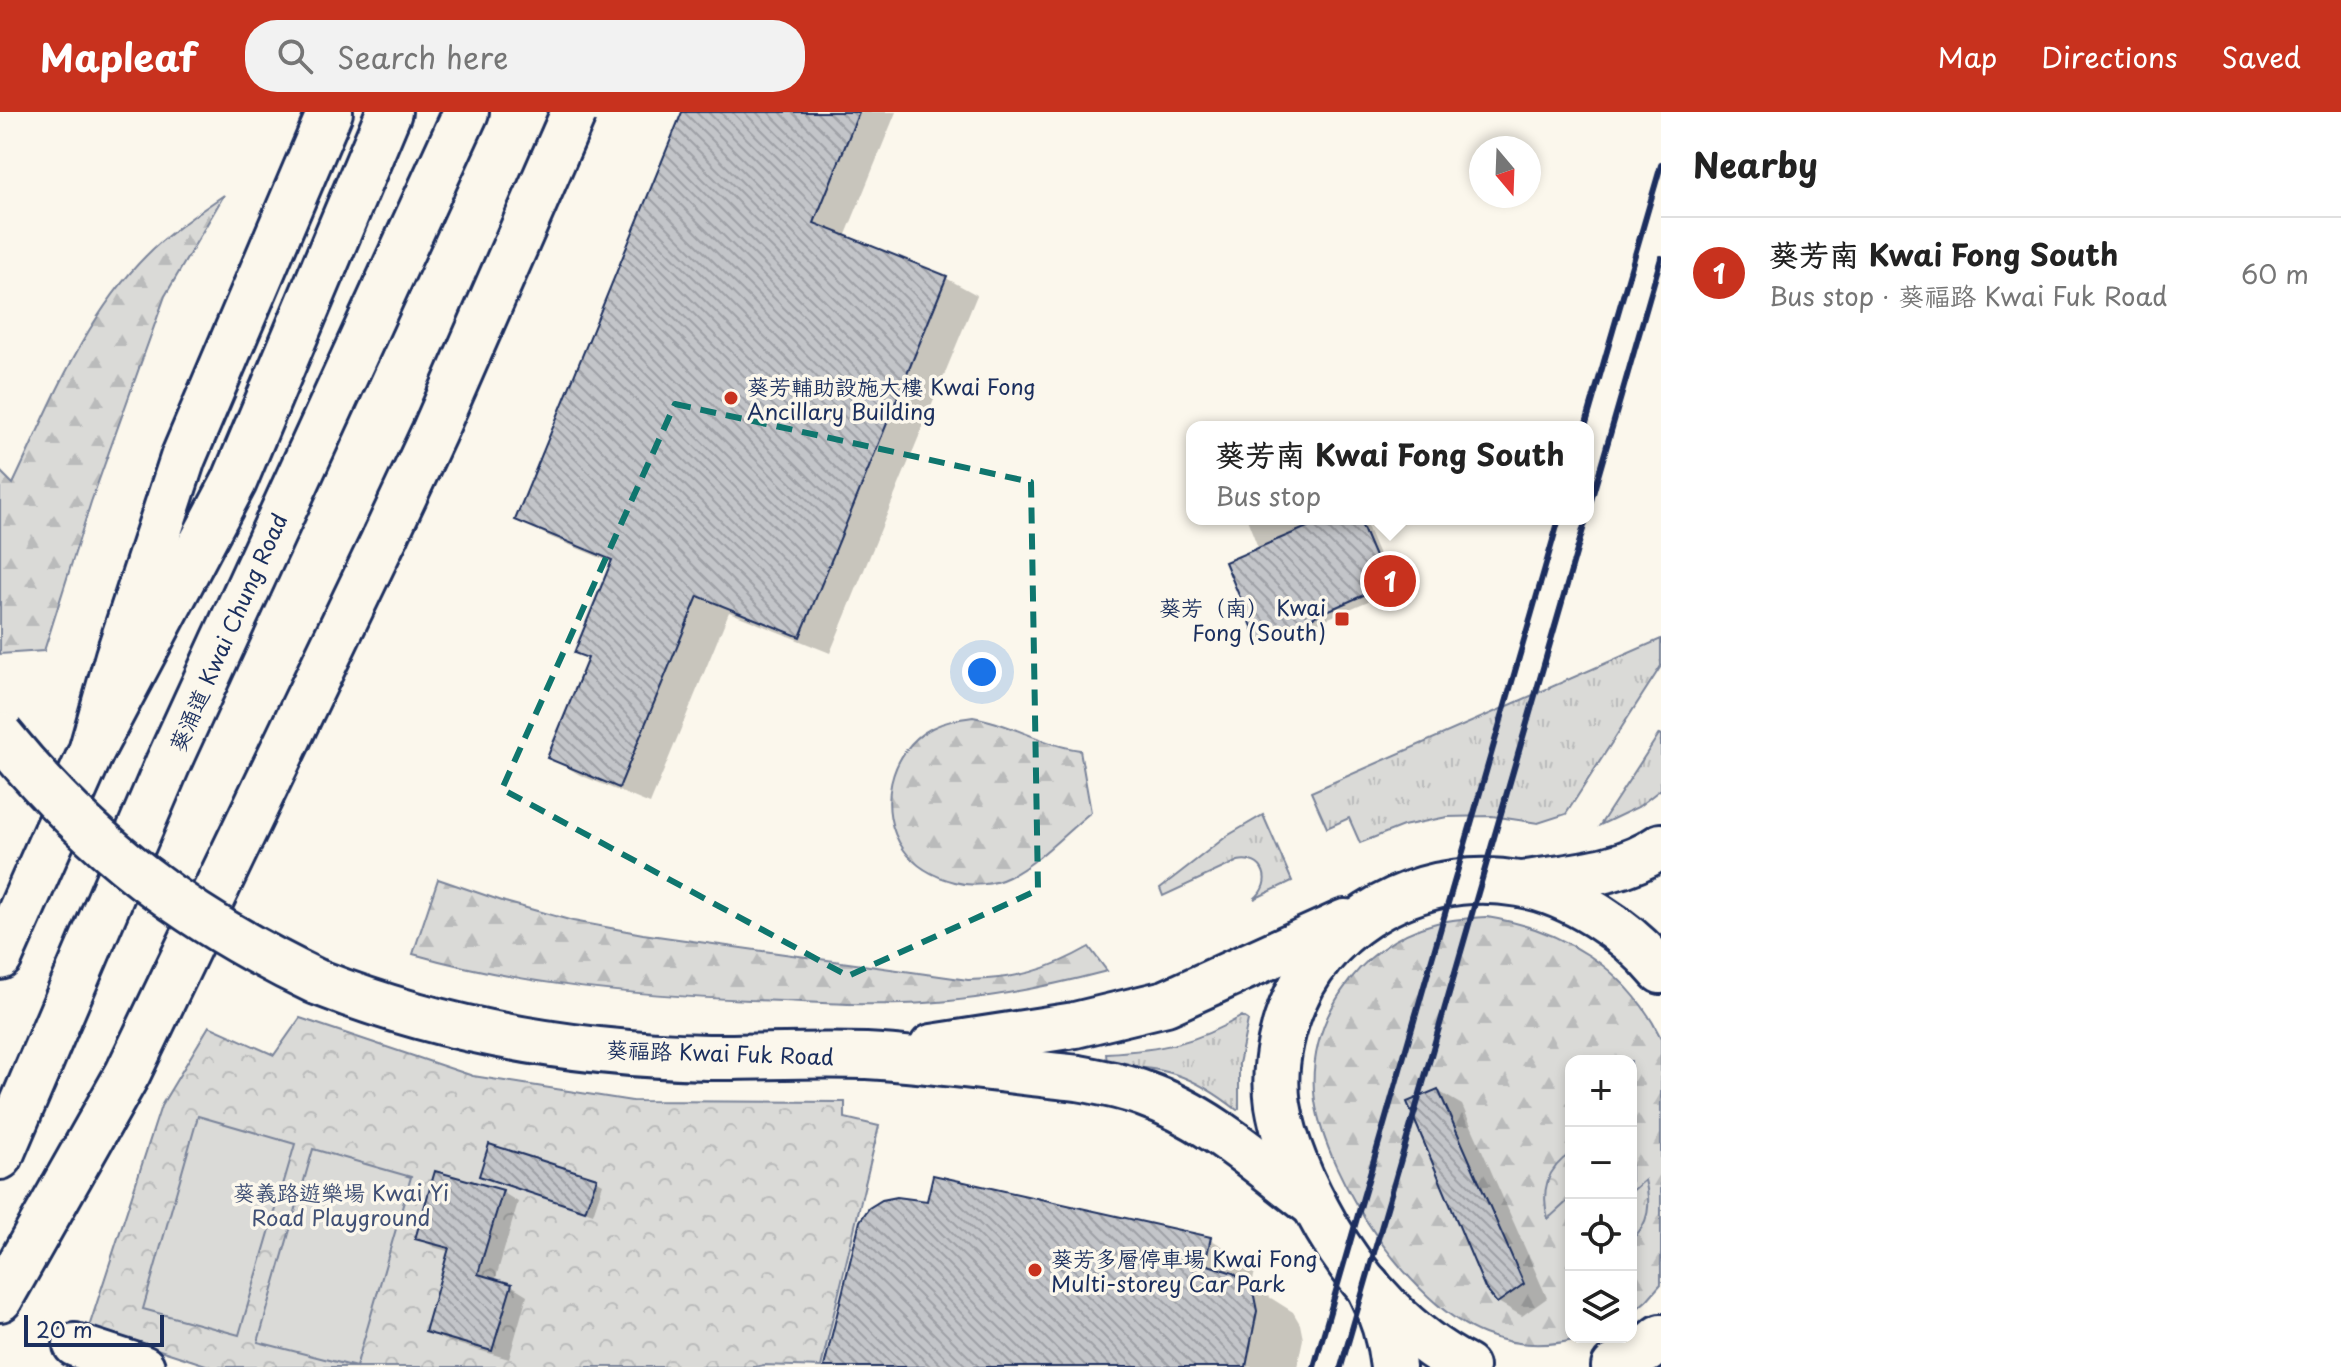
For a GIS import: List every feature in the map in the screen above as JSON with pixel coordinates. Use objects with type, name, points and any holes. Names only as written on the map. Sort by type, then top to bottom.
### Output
[{"type":"main road","points":[[91,752],[118,656],[183,458],[330,112]]},
{"type":"main road","points":[[0,957],[91,752],[234,482],[389,112]]},
{"type":"main road","name":"葵涌道 Kwai Chung Road","points":[[0,1157],[168,763],[466,112]]},
{"type":"main road","points":[[0,1299],[128,1073],[385,537],[574,112]]},
{"type":"main road","name":"葵福路 Kwai Fuk Road","points":[[0,735],[40,784],[88,833],[139,876],[199,919],[257,954],[370,1003],[423,1019],[550,1043],[633,1053],[707,1057],[866,1056],[1078,1078],[1145,1094],[1206,1125],[1314,1205]]},
{"type":"main road","points":[[1466,1367],[1438,1353],[1402,1322],[1368,1286],[1338,1247],[1314,1205],[1285,1138],[1278,1103],[1277,1068],[1283,1032],[1295,998],[1311,969],[1333,942],[1389,902],[1421,889],[1455,882],[1522,884],[1625,865],[1661,846]]},
{"type":"main road","points":[[1522,884],[1589,910],[1621,931],[1661,971]]},
{"type":"main road","name":"葵福路 Kwai Fuk Road","points":[[866,1056],[1075,1025],[1166,1003],[1389,902]]},
{"type":"main road","points":[[1368,1286],[1382,1314],[1393,1367]]},
{"type":"street","points":[[75,1345],[143,1367]]},
{"type":"highlighted area","points":[[675,404],[1031,482],[1038,890],[848,976],[502,789]]},
{"type":"green space","points":[[224,195],[165,296],[91,502],[44,651],[0,654],[0,471],[13,484],[78,350],[118,288],[169,235]]},
{"type":"green space","points":[[1661,639],[1661,666],[1566,814],[1538,823],[1492,816],[1447,817],[1403,826],[1360,843],[1349,818],[1327,828],[1311,792]]},
{"type":"green space","points":[[973,717],[1080,750],[1091,812],[1020,871],[996,882],[975,885],[940,877],[914,861],[895,834],[889,800],[897,766],[917,738],[942,724]]},
{"type":"green space","points":[[1659,734],[1661,789],[1638,807],[1600,825]]},
{"type":"green space","points":[[1263,815],[1292,881],[1254,899],[1264,885],[1263,872],[1254,862],[1238,861],[1163,896],[1160,888],[1227,836]]},
{"type":"green space","points":[[438,879],[573,921],[643,934],[968,980],[1031,972],[1089,947],[1107,971],[1006,994],[903,1004],[707,998],[580,987],[497,974],[413,954]]},
{"type":"green space","points":[[1487,917],[1515,923],[1566,942],[1611,972],[1630,991],[1661,1038],[1661,1284],[1637,1309],[1637,1055],[1565,1055],[1565,1341],[1534,1344],[1496,1338],[1456,1319],[1428,1296],[1376,1236],[1354,1201],[1336,1166],[1315,1101],[1314,1072],[1318,1044],[1328,1016],[1360,968],[1381,949],[1406,934],[1439,922]]},
{"type":"green space","points":[[1242,1016],[1248,1020],[1239,1064],[1237,1110],[1191,1080],[1145,1068],[1107,1065],[1106,1053],[1177,1044],[1209,1033]]},
{"type":"green space","name":"葵義路遊樂場 Kwai Yi Road Playground","points":[[300,1018],[473,1076],[632,1101],[845,1102],[845,1118],[879,1126],[821,1367],[212,1367],[89,1327],[161,1106],[209,1026],[274,1055]]},
{"type":"green space","points":[[198,1116],[295,1144],[239,1335],[143,1309]]},
{"type":"green space","points":[[313,1149],[411,1177],[356,1367],[258,1342]]},
{"type":"green space","points":[[1565,1158],[1565,1203],[1548,1219],[1545,1199],[1548,1182]]},
{"type":"green space","points":[[1645,1180],[1648,1197],[1645,1220],[1637,1234],[1637,1199],[1637,1187]]},
{"type":"building","name":"葵芳輔助設施大樓 Kwai Fong Ancillary Building","points":[[682,112],[859,112],[814,223],[947,276],[800,637],[698,596],[619,788],[547,758],[588,658],[574,653],[612,560],[515,520]]},
{"type":"building","points":[[1312,525],[1362,525],[1387,585],[1258,641],[1225,562]]},
{"type":"building","points":[[1438,1089],[1524,1284],[1497,1303],[1485,1288],[1407,1102]]},
{"type":"building","points":[[489,1144],[597,1178],[585,1211],[479,1176]]},
{"type":"building","points":[[435,1171],[503,1190],[478,1274],[512,1284],[492,1351],[425,1332],[449,1248],[415,1239]]},
{"type":"building","name":"葵芳多層停車場 Kwai Fong Multi-storey Car Park","points":[[933,1175],[1211,1237],[1205,1264],[1233,1273],[1246,1283],[1254,1296],[1257,1311],[1246,1367],[824,1367],[860,1221],[869,1208],[882,1200],[897,1197],[927,1201]]},
{"type":"railway","points":[[1587,421],[1661,165]]},
{"type":"railway","points":[[1594,490],[1661,258]]},
{"type":"railway","points":[[1314,1367],[1557,525]]},
{"type":"railway","points":[[1341,1367],[1584,525]]},
{"type":"place","name":"葵芳輔助設施大樓 Kwai Fong Ancillary Building","points":[[731,398]]},
{"type":"place","name":"葵芳南 Kwai Fong South","points":[[1390,581]]},
{"type":"place","name":"葵芳（南） Kwai Fong (South)","points":[[1342,619]]},
{"type":"place","name":"葵芳多層停車場 Kwai Fong Multi-storey Car Park","points":[[1035,1270]]}]
